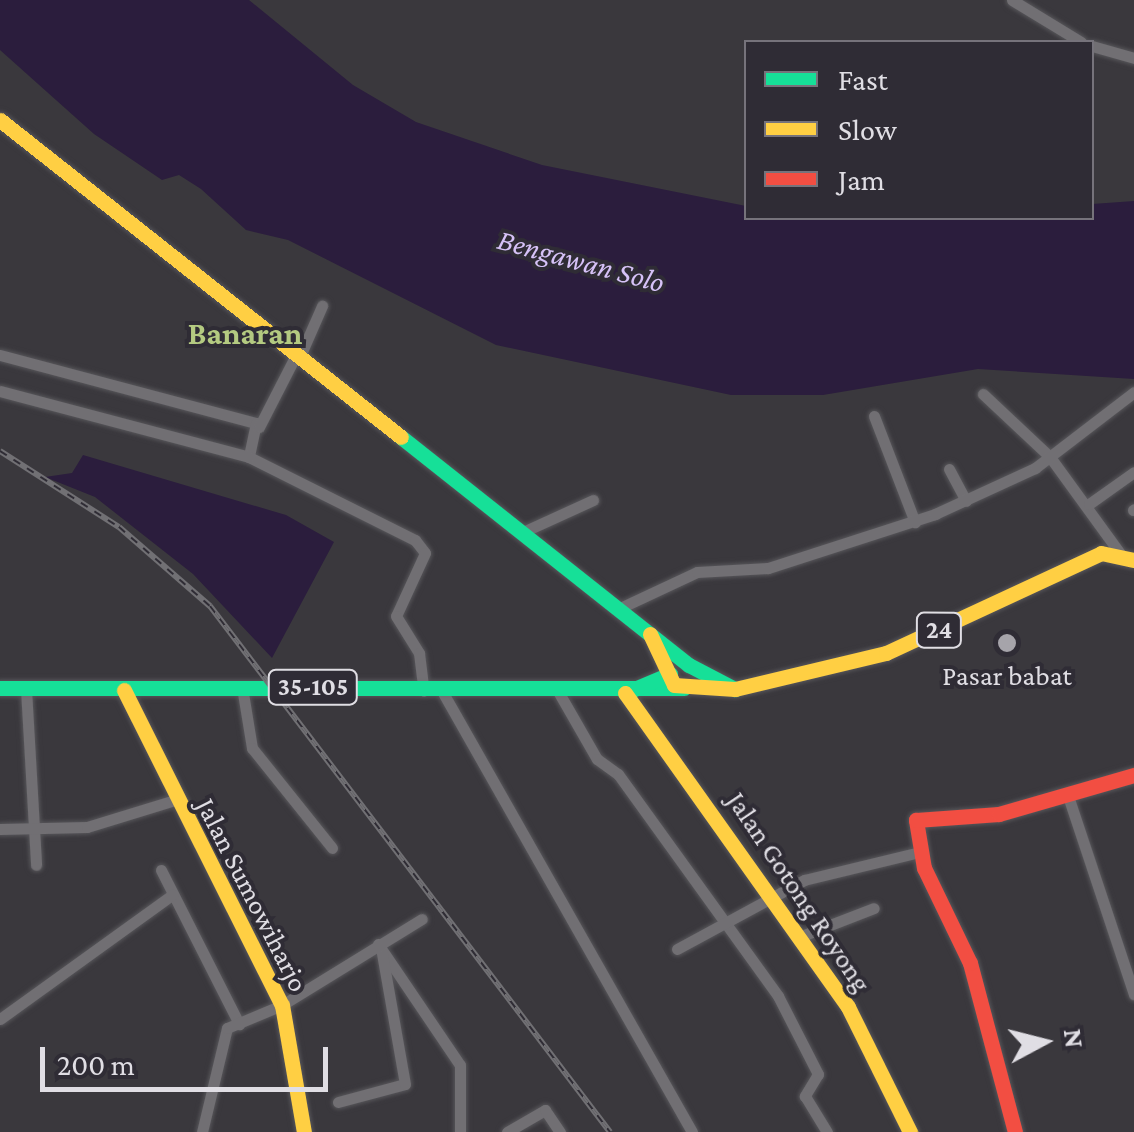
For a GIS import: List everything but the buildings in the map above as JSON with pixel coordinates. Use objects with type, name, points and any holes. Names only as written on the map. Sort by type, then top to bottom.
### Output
[{"type":"main road","points":[[0,120],[690,664],[735,689]]},
{"type":"main road","name":"24","points":[[684,688],[735,689],[886,653],[1088,557],[1128,558]]},
{"type":"main road","points":[[650,632],[670,674],[684,688],[695,678],[690,664]]},
{"type":"main road","points":[[670,674],[690,664]]},
{"type":"main road","name":"35-105","points":[[625,693],[670,674]]},
{"type":"main road","name":"35-105","points":[[0,688],[625,693],[684,688]]},
{"type":"main road","name":"Jalan Sumowiharjo","points":[[124,690],[175,800],[282,1005],[304,1132]]},
{"type":"main road","name":"Jalan Gotong Royong","points":[[625,693],[800,937],[883,1067],[910,1132]]},
{"type":"main road","points":[[1015,1132],[964,948],[920,852],[920,816],[999,814],[1134,775]]},
{"type":"street","points":[[1012,0],[1079,40]]},
{"type":"street","points":[[1094,47],[1134,58]]},
{"type":"street","points":[[249,457],[259,427],[322,306]]},
{"type":"street","points":[[0,356],[259,427]]},
{"type":"street","points":[[0,391],[249,457],[370,511],[424,553],[396,616],[419,653],[424,691]]},
{"type":"street","points":[[620,608],[697,572],[768,568],[915,522],[966,501],[1047,454],[1134,392]]},
{"type":"street","points":[[983,394],[1047,454],[1128,558]]},
{"type":"street","points":[[874,416],[915,522]]},
{"type":"street","points":[[949,469],[966,501]]},
{"type":"street","points":[[1089,504],[1134,472]]},
{"type":"street","points":[[523,532],[593,500]]},
{"type":"street","points":[[242,688],[252,748],[332,848]]},
{"type":"street","points":[[26,689],[30,828],[36,865]]},
{"type":"street","points":[[442,691],[692,1132]]},
{"type":"street","points":[[559,693],[597,759],[617,772],[722,924],[778,996],[814,1066],[818,1078],[805,1096],[827,1132]]},
{"type":"street","points":[[1068,796],[1133,986]]},
{"type":"street","points":[[0,829],[87,826],[175,800]]},
{"type":"street","points":[[677,949],[769,894],[920,852]]},
{"type":"street","points":[[161,870],[239,1024]]},
{"type":"street","points":[[2,1010],[173,894]]},
{"type":"street","points":[[800,937],[874,908]]},
{"type":"street","points":[[202,1132],[226,1030],[282,1005],[422,919]]},
{"type":"street","points":[[338,1102],[405,1084],[379,946]]},
{"type":"street","points":[[379,946],[460,1065],[460,1132]]},
{"type":"street","points":[[508,1132],[545,1110],[560,1132]]},
{"type":"water","name":"Bengawan Solo","points":[[0,0],[249,0],[353,85],[416,122],[542,165],[744,206],[744,220],[1094,220],[1094,204],[1134,201],[1134,379],[978,369],[823,395],[731,395],[496,345],[288,240],[246,230],[201,189],[179,175],[162,180],[94,134],[0,50]]},
{"type":"water","points":[[83,455],[286,515],[334,542],[272,658],[193,574],[95,497],[45,477],[72,473]]},
{"type":"railway","points":[[0,451],[119,527],[210,606],[610,1132]]},
{"type":"traffic: fast","points":[[401,437],[689,665],[735,689]]},
{"type":"traffic: fast","points":[[625,693],[670,674]]},
{"type":"traffic: fast","points":[[0,688],[684,688]]},
{"type":"traffic: slow","points":[[0,120],[401,437]]},
{"type":"traffic: slow","points":[[650,634],[674,685],[735,689],[886,653],[1101,553],[1134,560]]},
{"type":"traffic: slow","points":[[124,690],[282,1005],[304,1132]]},
{"type":"traffic: slow","points":[[625,693],[848,1007],[910,1132]]},
{"type":"traffic: jam","points":[[1015,1132],[970,963],[924,868],[916,820],[999,814],[1134,775]]},
{"type":"place","name":"Pasar babat","points":[[1007,643]]},
{"type":"district","name":"Banaran","points":[[245,333]]}]
